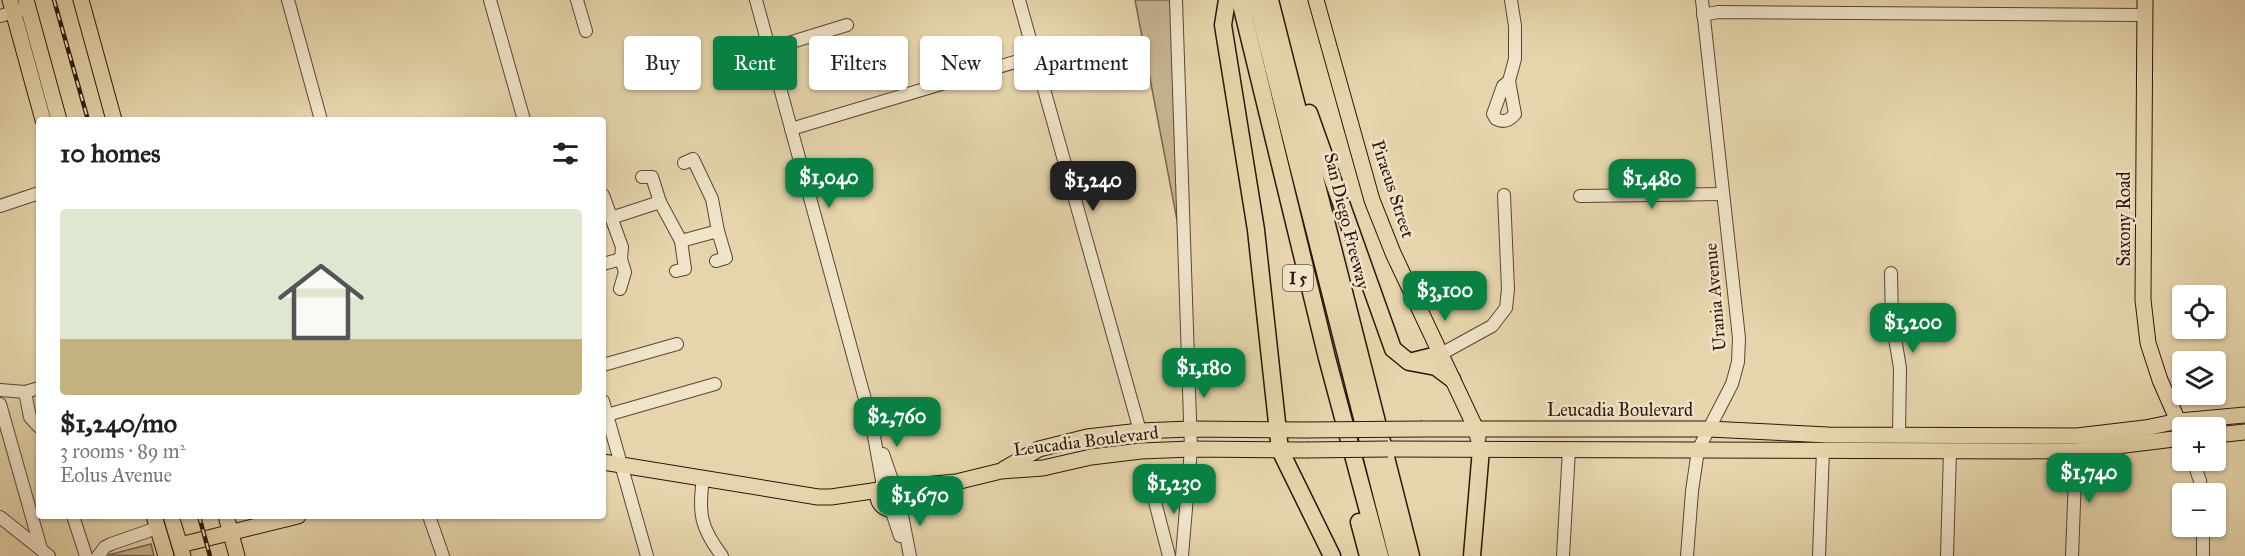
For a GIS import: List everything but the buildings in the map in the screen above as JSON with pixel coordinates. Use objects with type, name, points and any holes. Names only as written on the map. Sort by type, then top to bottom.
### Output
[{"type":"highway","points":[[1227,0],[1223,25],[1256,230],[1280,450],[1332,556]]},
{"type":"highway","name":"I 5","points":[[1227,0],[1368,556]]},
{"type":"highway","points":[[1240,0],[1327,358],[1380,556]]},
{"type":"highway","points":[[1256,0],[1397,556]]},
{"type":"highway","points":[[1272,8],[1393,349],[1409,362],[1436,368],[1452,379]]},
{"type":"highway","name":"San Diego Freeway","points":[[1272,8],[1411,556]]},
{"type":"highway","points":[[1409,362],[1442,354]]},
{"type":"highway","points":[[1472,556],[1481,449]]},
{"type":"main road","points":[[81,0],[113,117]]},
{"type":"main road","name":"Piraeus Street","points":[[1316,0],[1372,200],[1393,253],[1476,429],[1481,449]]},
{"type":"main road","points":[[15,7],[42,117]]},
{"type":"main road","points":[[15,7],[58,117]]},
{"type":"main road","name":"Saxony Road","points":[[2145,7],[2143,300],[2148,343],[2160,380],[2177,417]]},
{"type":"main road","name":"Leucadia Boulevard","points":[[2226,418],[2245,415]]},
{"type":"main road","name":"Leucadia Boulevard","points":[[606,462],[790,494],[831,497],[931,494],[956,482],[1001,471],[1043,468],[1091,457],[1141,451],[1569,449],[1828,435],[2077,436],[2172,426]]},
{"type":"main road","name":"Leucadia Boulevard","points":[[1001,471],[1039,449],[1087,438],[1140,431],[1190,429],[1476,429],[1704,440],[1823,450],[2076,451],[2172,439]]},
{"type":"main road","points":[[2226,434],[2245,432]]},
{"type":"main road","points":[[172,519],[179,552],[230,532],[285,519]]},
{"type":"main road","points":[[227,519],[237,556]]},
{"type":"main road","points":[[156,522],[166,556]]},
{"type":"street","points":[[288,0],[320,117]]},
{"type":"street","points":[[490,0],[523,117]]},
{"type":"street","points":[[577,0],[586,31]]},
{"type":"street","points":[[756,0],[766,36]]},
{"type":"street","points":[[1019,0],[1029,36]]},
{"type":"street","points":[[1176,0],[1191,449],[1182,556]]},
{"type":"street","points":[[1509,81],[1515,60],[1515,26],[1511,0]]},
{"type":"street","name":"Urania Avenue","points":[[1702,0],[1739,338],[1738,362],[1732,384],[1704,440]]},
{"type":"street","points":[[1703,15],[1719,12],[2145,7]]},
{"type":"street","points":[[797,40],[848,25]]},
{"type":"street","points":[[791,129],[1014,62]]},
{"type":"street","points":[[780,90],[909,556]]},
{"type":"street","points":[[1045,90],[1140,431]]},
{"type":"street","points":[[684,163],[693,159],[712,199],[726,258],[716,261]]},
{"type":"street","points":[[642,177],[652,177],[660,202],[681,241],[685,269],[676,271]]},
{"type":"street","points":[[1580,196],[1723,194]]},
{"type":"street","points":[[0,206],[36,195]]},
{"type":"street","points":[[1442,354],[1492,326],[1506,308],[1508,289],[1504,195]]},
{"type":"street","points":[[611,218],[660,202]]},
{"type":"street","points":[[606,204],[622,248],[621,259],[625,272],[620,289]]},
{"type":"street","points":[[681,241],[718,231]]},
{"type":"street","points":[[606,263],[621,259]]},
{"type":"street","points":[[1891,273],[1892,320],[1900,368],[1899,435]]},
{"type":"street","points":[[606,364],[677,344]]},
{"type":"street","points":[[607,415],[715,384]]},
{"type":"street","points":[[0,390],[25,392],[36,389]]},
{"type":"street","points":[[25,392],[30,417],[36,424]]},
{"type":"street","points":[[0,404],[45,553]]},
{"type":"street","points":[[606,412],[647,556]]},
{"type":"street","points":[[1687,556],[1704,440]]},
{"type":"street","points":[[1563,556],[1569,449]]},
{"type":"street","points":[[1819,556],[1823,450]]},
{"type":"street","points":[[1947,556],[1950,451]]},
{"type":"street","points":[[2072,556],[2076,451]]},
{"type":"street","points":[[1157,475],[1153,494],[1169,556]]},
{"type":"street","points":[[703,479],[701,520],[722,556]]},
{"type":"street","points":[[0,517],[45,553]]},
{"type":"street","points":[[74,519],[86,556]]},
{"type":"street","points":[[430,519],[443,556]]},
{"type":"street","points":[[437,519],[443,556]]},
{"type":"street","points":[[98,556],[105,547],[130,538],[156,522]]},
{"type":"street","points":[[2203,537],[2203,556]]},
{"type":"shaded area","points":[[1135,0],[1177,0],[1185,262],[1150,79],[1150,36],[1142,36]]},
{"type":"shaded area","points":[[151,544],[154,556],[108,555]]},
{"type":"railway","points":[[54,0],[87,117]]},
{"type":"railway","points":[[200,519],[210,556]]}]
